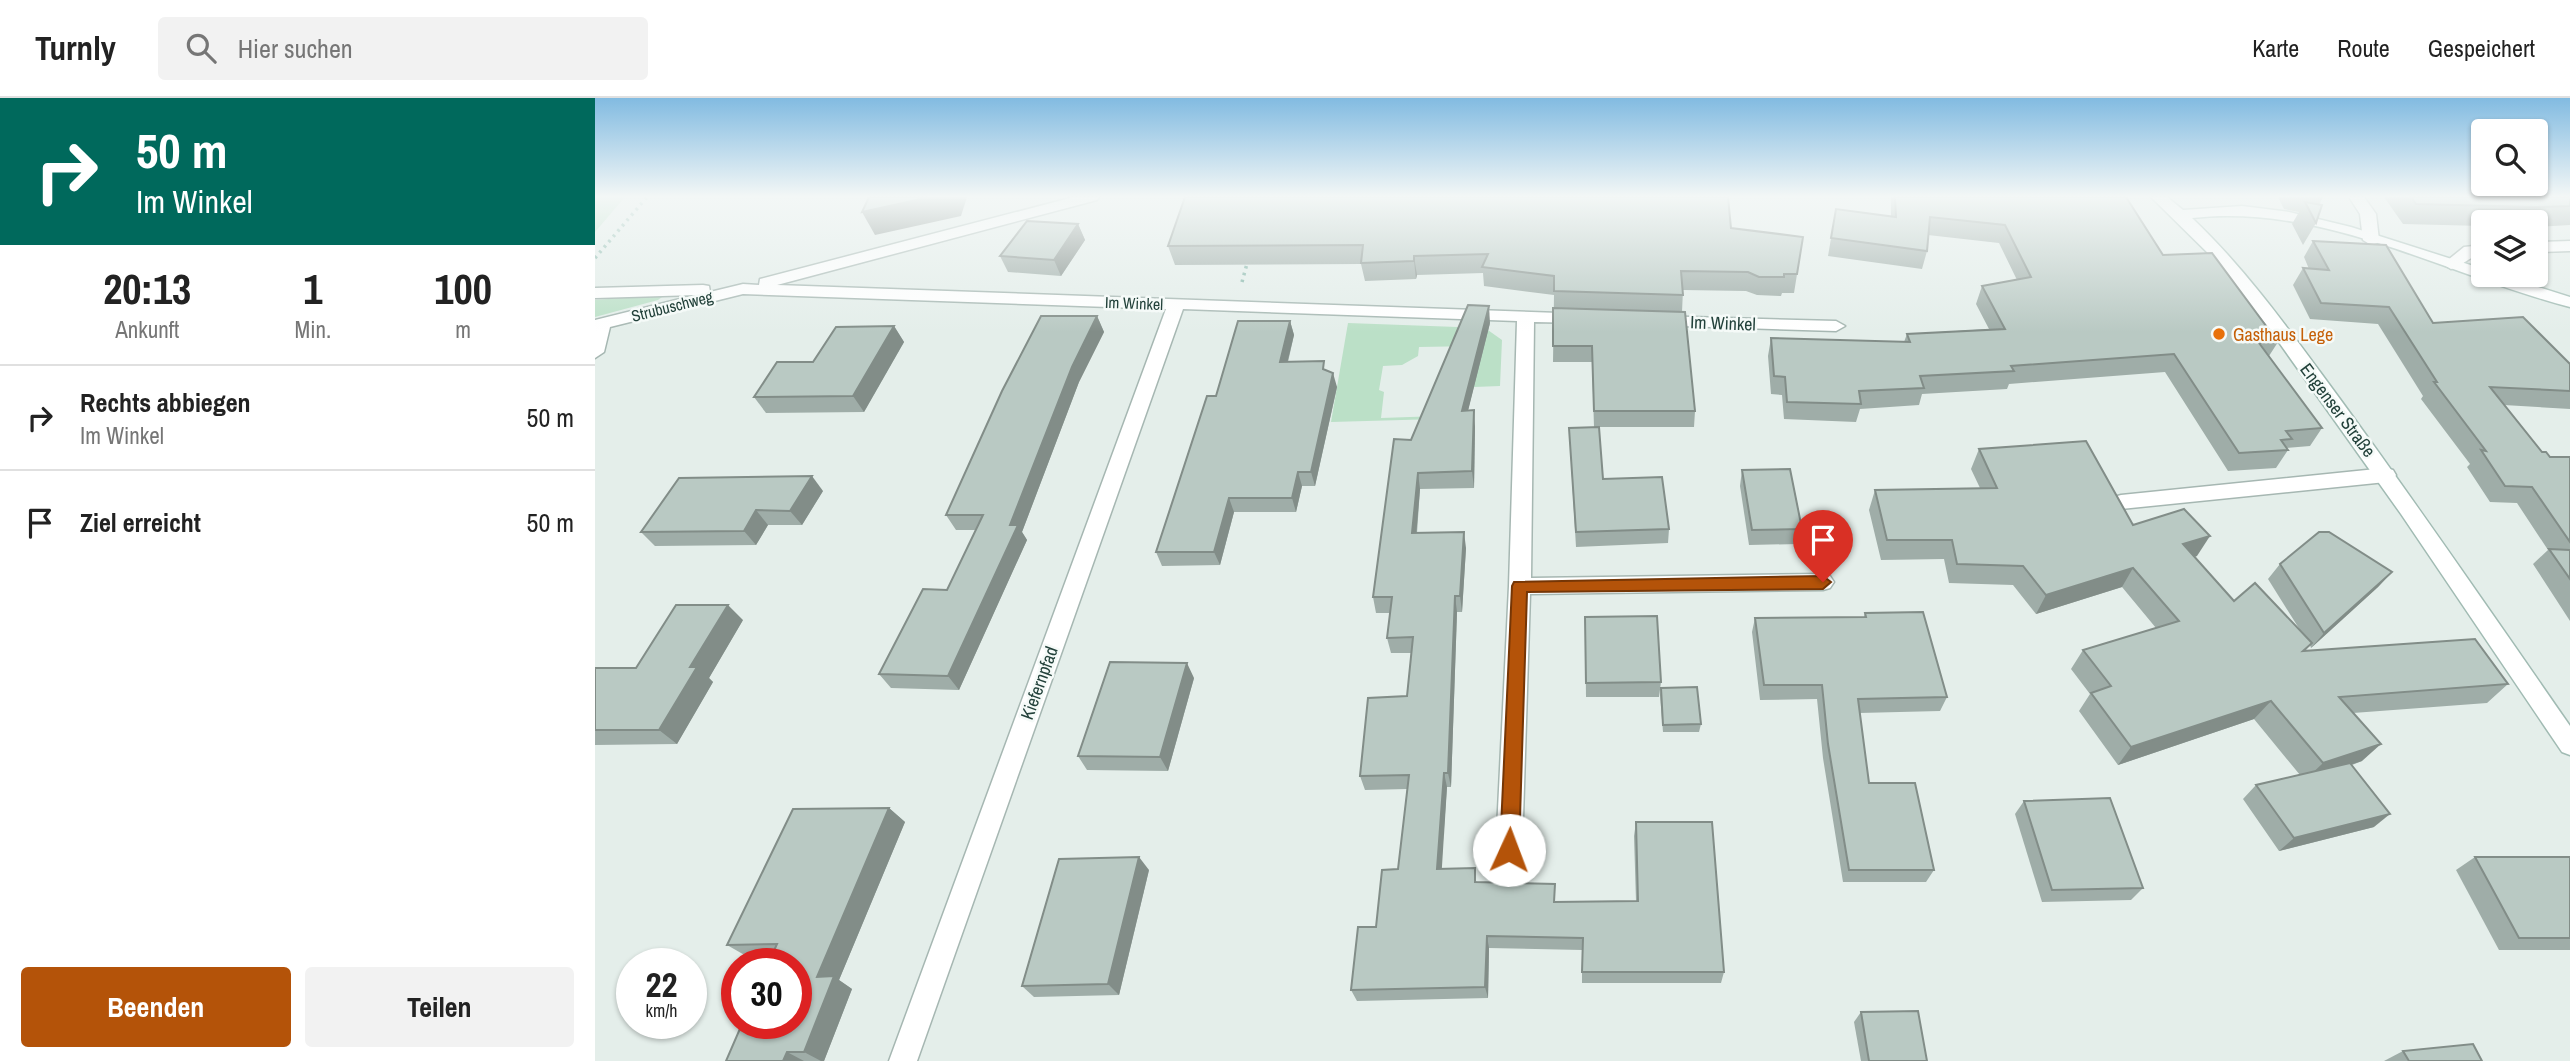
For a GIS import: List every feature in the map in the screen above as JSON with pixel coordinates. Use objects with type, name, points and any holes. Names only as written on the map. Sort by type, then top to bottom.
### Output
[{"type":"street","name":"Strubuschweg","points":[[599,324],[923,242]]},
{"type":"street","name":"Engenser Straße","points":[[2206,242],[2244,285],[2386,475],[2570,745]]},
{"type":"street","points":[[2377,242],[2471,271]]},
{"type":"street","points":[[2548,247],[2570,246]]},
{"type":"street","points":[[2451,264],[2471,250]]},
{"type":"street","points":[[869,293],[869,274],[882,253]]},
{"type":"street","points":[[2522,287],[2570,302]]},
{"type":"street","name":"Strubuschweg","points":[[595,293],[743,289]]},
{"type":"street","name":"Im Winkel","points":[[743,289],[1596,319]]},
{"type":"street","name":"Kiefernpfad","points":[[903,1061],[1176,305]]},
{"type":"street","points":[[1509,850],[1520,586],[1526,317]]},
{"type":"street","name":"Im Winkel","points":[[1637,320],[1836,326]]},
{"type":"street","points":[[595,352],[599,324]]},
{"type":"street","name":"Engenser Straße","points":[[2121,502],[2386,475]]},
{"type":"street","points":[[1520,586],[1823,582]]},
{"type":"path","points":[[595,258],[609,242]]},
{"type":"path","points":[[1235,306],[1249,258]]},
{"type":"green space","points":[[662,297],[658,300],[595,317],[595,300]]},
{"type":"green space","points":[[1348,323],[1485,328],[1502,340],[1500,386],[1474,387],[1475,346],[1419,347],[1418,356],[1402,365],[1383,366],[1379,390],[1384,392],[1381,418],[1439,416],[1438,419],[1331,422]]},
{"type":"building","points":[[1011,242],[1066,242],[1054,260],[1000,256]]},
{"type":"building","points":[[1169,242],[1802,242],[1797,274],[1759,277],[1748,272],[1681,271],[1683,295],[1554,291],[1554,276],[1482,267],[1488,254],[1414,256],[1414,261],[1361,263],[1363,245],[1168,246]]},
{"type":"building","points":[[1860,242],[1928,242],[1927,251]]},
{"type":"building","points":[[2013,242],[2155,242],[2163,255],[2212,253],[2278,342],[2259,343],[2322,428],[2286,431],[2292,439],[2281,440],[2288,450],[2239,453],[2174,354],[2011,366],[2014,371],[1920,376],[1924,388],[1859,391],[1861,404],[1787,402],[1785,377],[1774,376],[1771,338],[1910,342],[1907,334],[2005,329],[1982,286],[2031,277]]},
{"type":"building","points":[[2314,242],[2386,245],[2433,323],[2523,317],[2570,364],[2570,391],[2490,387],[2542,452],[2546,452],[2550,457],[2570,457],[2570,542],[2532,487],[2505,486],[2481,450],[2486,451],[2434,382],[2437,382],[2389,307],[2321,303],[2303,268],[2329,270]]},
{"type":"building","points":[[1468,305],[1489,306],[1462,411],[1474,410],[1472,471],[1418,473],[1412,533],[1464,532],[1460,596],[1455,596],[1448,773],[1444,773],[1437,869],[1475,868],[1475,882],[1555,884],[1554,902],[1638,901],[1636,822],[1712,822],[1724,972],[1582,972],[1583,938],[1487,936],[1485,987],[1351,990],[1358,927],[1376,927],[1382,870],[1398,869],[1409,775],[1360,776],[1368,698],[1407,696],[1413,637],[1387,638],[1392,597],[1373,597],[1394,439],[1411,440]]},
{"type":"building","points":[[1553,308],[1685,312],[1695,411],[1594,411],[1592,346],[1553,346]]},
{"type":"building","points":[[1041,316],[1097,316],[1072,367],[1010,525],[1018,525],[948,676],[879,674],[923,589],[947,590],[983,515],[946,515],[1002,391]]},
{"type":"building","points":[[1238,321],[1290,321],[1280,362],[1324,361],[1323,369],[1333,373],[1311,472],[1298,472],[1292,498],[1229,498],[1214,552],[1156,552],[1207,396],[1216,396]]},
{"type":"building","points":[[894,326],[853,396],[754,397],[777,362],[813,362],[836,327]]},
{"type":"building","points":[[1599,427],[1603,479],[1662,477],[1669,529],[1576,532],[1569,428]]},
{"type":"building","points":[[2086,441],[2133,525],[2184,509],[2210,536],[2183,544],[2234,601],[2255,583],[2312,643],[2303,651],[2475,639],[2508,684],[2339,697],[2381,744],[2323,763],[2271,701],[2131,747],[2091,693],[2111,686],[2083,650],[2179,621],[2133,568],[2046,595],[2023,566],[1957,564],[1952,540],[1887,540],[1875,490],[1997,488],[1979,449]]},
{"type":"building","points":[[1790,469],[1802,529],[1752,530],[1742,470]]},
{"type":"building","points":[[812,476],[790,511],[756,510],[744,531],[641,532],[679,478]]},
{"type":"building","points":[[2319,532],[2329,532],[2392,572],[2324,633],[2280,564]]},
{"type":"building","points":[[2549,549],[2570,550],[2570,579]]},
{"type":"building","points":[[676,605],[728,605],[690,667],[697,667],[659,730],[595,730],[595,668],[636,668]]},
{"type":"building","points":[[1923,612],[1947,697],[1858,699],[1869,783],[1915,783],[1934,870],[1849,870],[1828,744],[1822,685],[1764,685],[1755,618],[1866,617],[1865,613]]},
{"type":"building","points":[[1657,616],[1661,682],[1586,683],[1585,617]]},
{"type":"building","points":[[1110,662],[1187,663],[1160,757],[1078,756]]},
{"type":"building","points":[[1697,687],[1701,724],[1663,725],[1661,688]]},
{"type":"building","points":[[2350,763],[2390,814],[2294,838],[2256,785]]},
{"type":"building","points":[[2110,798],[2143,888],[2052,890],[2024,801]]},
{"type":"building","points":[[889,808],[817,977],[834,976],[812,1032],[812,948],[775,948],[777,944],[727,945],[793,809]]},
{"type":"building","points":[[1139,857],[1108,984],[1022,986],[1059,859]]},
{"type":"building","points":[[2475,857],[2570,857],[2570,938],[2519,938]]},
{"type":"building","points":[[1918,1011],[1927,1061],[1869,1061],[1861,1012]]},
{"type":"building","points":[[736,1039],[809,1039],[804,1052],[787,1052],[783,1061],[726,1061]]},
{"type":"building","points":[[2473,1044],[2482,1061],[2409,1061],[2403,1051]]},
{"type":"place","name":"Gasthaus Lege","points":[[2219,334]]},
{"type":"route","points":[[1509,850],[1520,586],[1823,582]]}]
